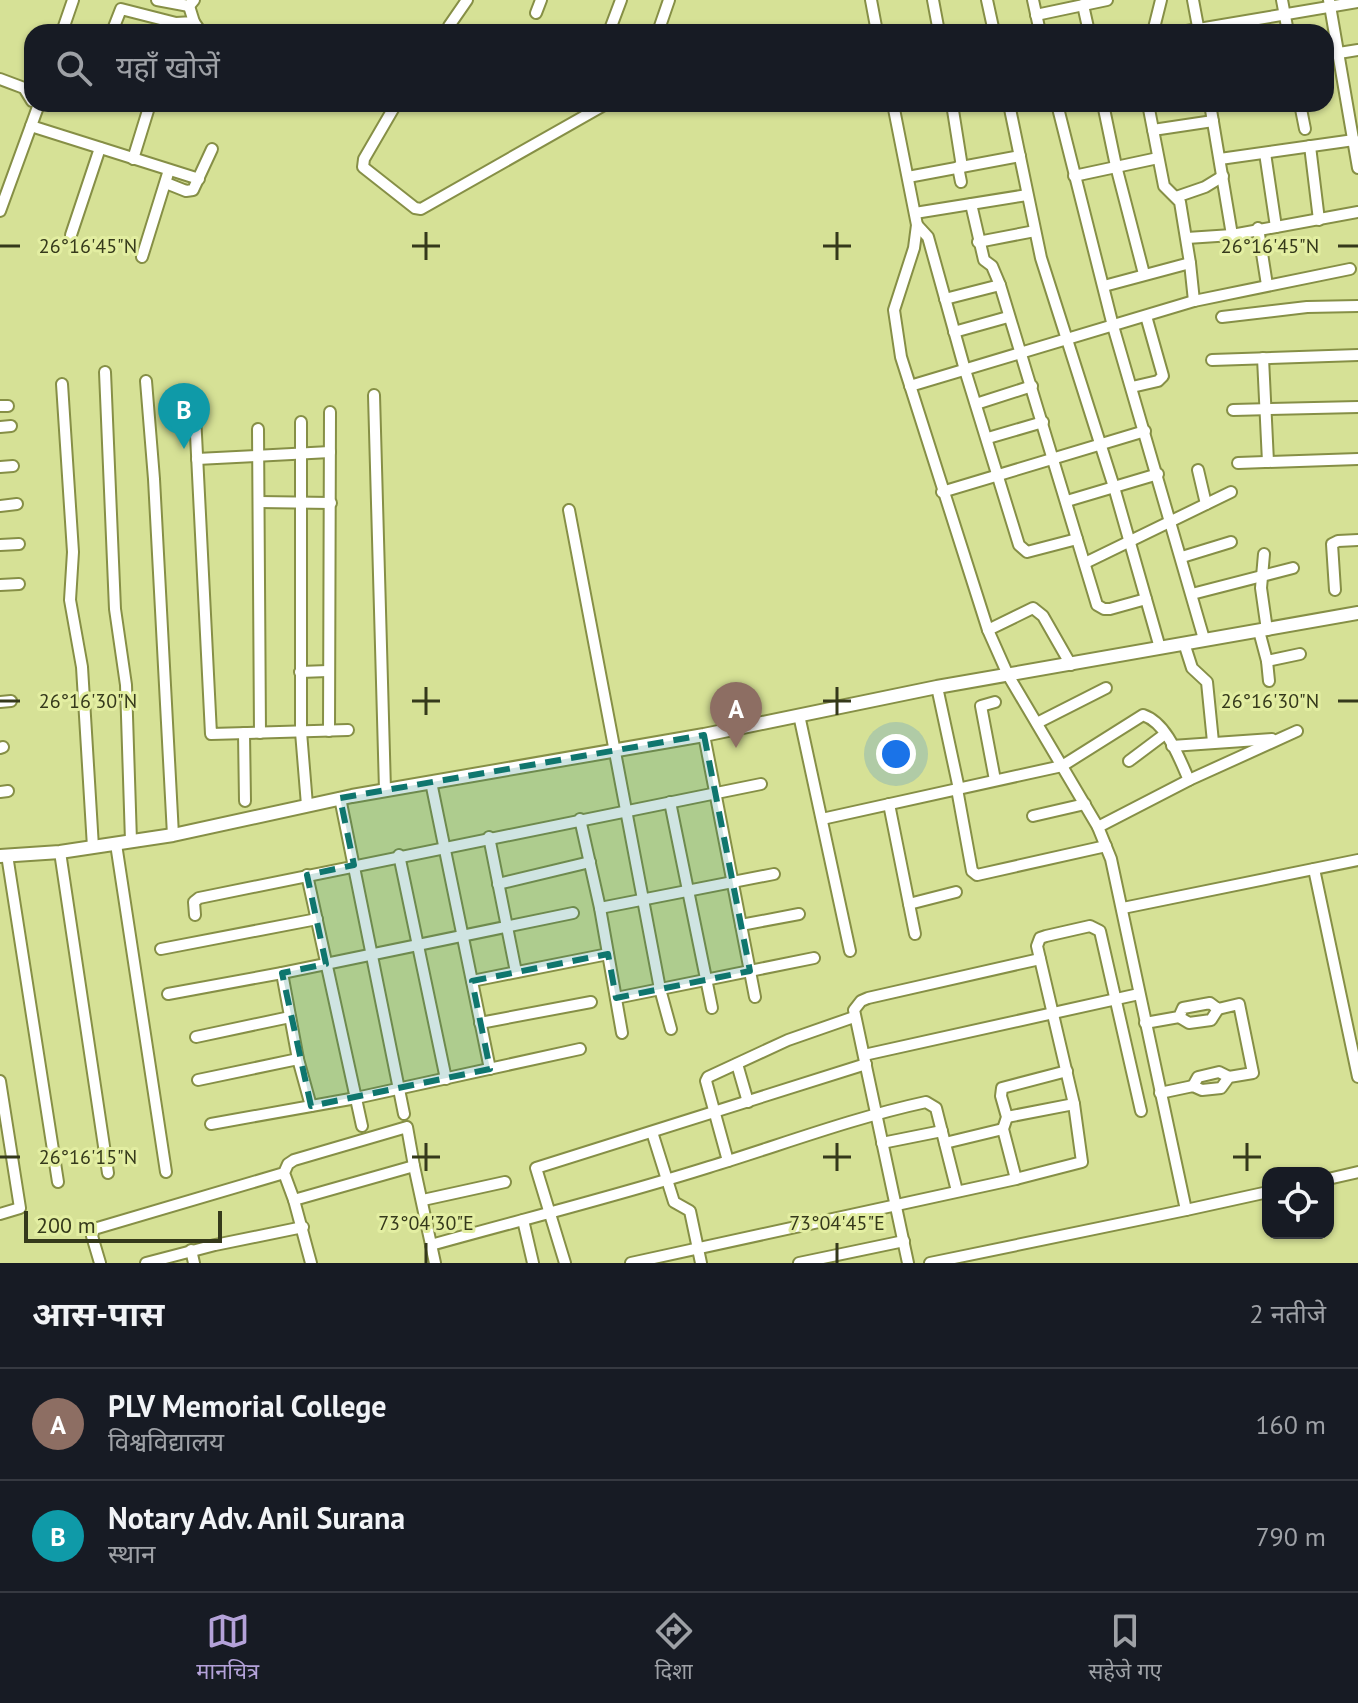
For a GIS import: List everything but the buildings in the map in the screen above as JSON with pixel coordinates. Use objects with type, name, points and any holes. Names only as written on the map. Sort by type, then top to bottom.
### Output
[{"type":"main road","points":[[4,856],[60,852],[173,835],[340,798],[704,735],[937,687],[1358,613]]},
{"type":"street","points":[[65,24],[73,0]]},
{"type":"street","points":[[157,0],[191,3]]},
{"type":"street","points":[[450,24],[467,0]]},
{"type":"street","points":[[536,13],[541,0]]},
{"type":"street","points":[[612,24],[621,0]]},
{"type":"street","points":[[661,24],[669,0]]},
{"type":"street","points":[[871,0],[876,24]]},
{"type":"street","points":[[933,0],[938,24]]},
{"type":"street","points":[[987,0],[992,24]]},
{"type":"street","points":[[1033,0],[1038,24]]},
{"type":"street","points":[[1036,15],[1070,4],[1107,0]]},
{"type":"street","points":[[1155,24],[1161,0]]},
{"type":"street","points":[[1193,0],[1198,24]]},
{"type":"street","points":[[1282,0],[1287,24]]},
{"type":"street","points":[[1231,24],[1329,3],[1358,2]]},
{"type":"street","points":[[187,24],[194,22],[191,3]]},
{"type":"street","points":[[177,24],[191,3]]},
{"type":"street","points":[[1329,3],[1333,24]]},
{"type":"street","points":[[115,24],[122,4],[165,24]]},
{"type":"street","points":[[1083,5],[1087,24]]},
{"type":"street","points":[[1334,28],[1353,97],[1358,168]]},
{"type":"street","points":[[1339,53],[1358,50]]},
{"type":"street","points":[[0,79],[24,88]]},
{"type":"street","points":[[0,211],[34,112]]},
{"type":"street","points":[[133,159],[148,112]]},
{"type":"street","points":[[391,112],[364,159],[363,167],[415,208],[421,209],[592,112]]},
{"type":"street","points":[[895,112],[917,225],[914,248],[894,310],[901,357],[988,630],[1008,675],[1085,804],[1106,846],[1123,908],[1186,1210]]},
{"type":"street","points":[[953,112],[961,182]]},
{"type":"street","points":[[1011,112],[1035,231],[1160,648]]},
{"type":"street","points":[[1059,112],[1113,326],[1204,639]]},
{"type":"street","points":[[1105,112],[1144,274]]},
{"type":"street","points":[[1150,112],[1164,186],[1180,202],[1194,301]]},
{"type":"street","points":[[1211,112],[1232,235]]},
{"type":"street","points":[[1302,112],[1305,129]]},
{"type":"street","points":[[1153,130],[1213,121]]},
{"type":"street","points":[[31,126],[199,179]]},
{"type":"street","points":[[1220,159],[1354,140]]},
{"type":"street","points":[[1310,146],[1319,220]]},
{"type":"street","points":[[71,235],[100,148]]},
{"type":"street","points":[[166,183],[191,191],[212,149]]},
{"type":"street","points":[[1265,153],[1276,227]]},
{"type":"street","points":[[908,177],[1020,156]]},
{"type":"street","points":[[1074,176],[1158,158]]},
{"type":"street","points":[[142,257],[169,170]]},
{"type":"street","points":[[1176,197],[1205,187],[1223,176]]},
{"type":"street","points":[[915,213],[1027,195]]},
{"type":"street","points":[[971,204],[978,242],[984,260],[992,266],[1000,285],[1099,607],[1110,609],[1146,599]]},
{"type":"street","points":[[1187,238],[1232,235],[1358,212]]},
{"type":"street","points":[[917,225],[928,237],[965,370],[1021,550],[1033,551],[1077,539]]},
{"type":"street","points":[[1258,228],[1267,285]]},
{"type":"street","points":[[978,242],[1035,231]]},
{"type":"street","points":[[1104,286],[1190,263]]},
{"type":"street","points":[[910,386],[1194,301],[1350,269]]},
{"type":"street","points":[[945,299],[1000,285]]},
{"type":"street","points":[[1222,317],[1307,307],[1358,306]]},
{"type":"street","points":[[1132,387],[1158,381],[1163,376],[1146,316]]},
{"type":"street","points":[[954,332],[1008,317]]},
{"type":"street","points":[[1212,360],[1358,355]]},
{"type":"street","points":[[1263,358],[1268,462]]},
{"type":"street","points":[[105,372],[115,609],[126,685],[131,841]]},
{"type":"street","points":[[146,381],[173,835]]},
{"type":"street","points":[[62,384],[73,552],[70,600],[82,667],[93,847]]},
{"type":"street","points":[[976,404],[1032,386]]},
{"type":"street","points":[[194,395],[211,734],[348,730]]},
{"type":"street","points":[[374,395],[385,790]]},
{"type":"street","points":[[1233,410],[1358,407]]},
{"type":"street","points":[[329,731],[330,412]]},
{"type":"street","points":[[301,422],[300,672],[307,805]]},
{"type":"street","points":[[988,438],[1043,422]]},
{"type":"street","points":[[258,429],[260,733]]},
{"type":"street","points":[[942,492],[1145,431]]},
{"type":"street","points":[[197,459],[330,452]]},
{"type":"street","points":[[1238,463],[1358,459]]},
{"type":"street","points":[[0,467],[13,466]]},
{"type":"street","points":[[1198,470],[1206,504]]},
{"type":"street","points":[[1067,501],[1158,474]]},
{"type":"street","points":[[1085,563],[1231,492]]},
{"type":"street","points":[[259,502],[331,503]]},
{"type":"street","points":[[0,506],[17,504]]},
{"type":"street","points":[[569,510],[660,989],[671,1029]]},
{"type":"street","points":[[1335,590],[1332,544],[1358,540]]},
{"type":"street","points":[[1182,557],[1231,542]]},
{"type":"street","points":[[0,545],[19,544]]},
{"type":"street","points":[[1264,554],[1263,630],[1269,681]]},
{"type":"street","points":[[1192,594],[1293,568]]},
{"type":"street","points":[[0,585],[19,584]]},
{"type":"street","points":[[988,630],[1033,608],[1043,616],[1071,665]]},
{"type":"street","points":[[1184,643],[1192,668],[1207,682],[1213,742]]},
{"type":"street","points":[[1267,661],[1300,654]]},
{"type":"street","points":[[300,672],[328,671]]},
{"type":"street","points":[[937,687],[972,871],[977,875],[1106,846]]},
{"type":"street","points":[[1037,723],[1106,688]]},
{"type":"street","points":[[995,702],[983,704],[981,708],[995,780]]},
{"type":"street","points":[[799,715],[850,951]]},
{"type":"street","points":[[822,819],[1062,766],[1143,715],[1153,718],[1165,734],[1189,780]]},
{"type":"street","points":[[1098,827],[1189,780],[1297,731]]},
{"type":"street","points":[[244,733],[245,801]]},
{"type":"street","points":[[1129,761],[1165,734]]},
{"type":"street","points":[[704,735],[755,997]]},
{"type":"street","points":[[1172,746],[1278,739]]},
{"type":"street","points":[[431,782],[490,1069]]},
{"type":"street","points":[[195,915],[194,902],[199,898],[761,784]]},
{"type":"street","points":[[340,798],[404,1114]]},
{"type":"street","points":[[670,802],[712,1008]]},
{"type":"street","points":[[889,804],[915,934]]},
{"type":"street","points":[[1033,816],[1085,804]]},
{"type":"street","points":[[580,819],[600,908],[622,1033]]},
{"type":"street","points":[[489,837],[516,972]]},
{"type":"street","points":[[116,844],[166,1172]]},
{"type":"street","points":[[60,852],[108,1173]]},
{"type":"street","points":[[399,855],[446,1079]]},
{"type":"street","points":[[4,856],[58,1182]]},
{"type":"street","points":[[1123,908],[1358,860]]},
{"type":"street","points":[[498,884],[590,862]]},
{"type":"street","points":[[1314,869],[1358,1077]]},
{"type":"street","points":[[600,908],[774,874]]},
{"type":"street","points":[[307,875],[362,1126]]},
{"type":"street","points":[[909,904],[956,892]]},
{"type":"street","points":[[168,994],[573,913]]},
{"type":"street","points":[[741,925],[799,914]]},
{"type":"street","points":[[161,949],[317,919]]},
{"type":"street","points":[[631,1263],[1082,1162],[1074,1104],[1037,946],[1040,938],[1090,926],[1096,928],[1102,937],[1141,1111]]},
{"type":"street","points":[[472,981],[608,954]]},
{"type":"street","points":[[616,998],[814,958]]},
{"type":"street","points":[[908,1263],[854,1017],[857,1005],[868,998],[1040,959]]},
{"type":"street","points":[[282,973],[298,1059],[311,1106]]},
{"type":"street","points":[[565,1263],[536,1168],[748,1102],[865,1060],[1139,994]]},
{"type":"street","points":[[480,1023],[591,1002]]},
{"type":"street","points":[[1179,1017],[1183,1008],[1193,1005],[1210,1003],[1218,1009]]},
{"type":"street","points":[[1145,1023],[1179,1017],[1189,1023],[1211,1020],[1218,1009],[1239,1004],[1253,1073],[1229,1077],[1219,1072],[1209,1074],[1198,1077],[1193,1086],[1160,1093]]},
{"type":"street","points":[[196,1037],[290,1017]]},
{"type":"street","points":[[728,1161],[706,1081],[708,1077],[788,1040],[854,1017]]},
{"type":"street","points":[[211,1124],[356,1098],[580,1049]]},
{"type":"street","points":[[198,1080],[298,1059]]},
{"type":"street","points":[[737,1064],[748,1102]]},
{"type":"street","points":[[1016,1179],[1003,1129],[1007,1117],[1001,1096],[1005,1086],[1067,1071]]},
{"type":"street","points":[[0,1081],[4,1140],[20,1208],[0,1214]]},
{"type":"street","points":[[431,1245],[665,1181],[876,1113],[930,1103],[936,1108],[957,1191]]},
{"type":"street","points":[[1007,1117],[1074,1104]]},
{"type":"street","points":[[311,1263],[303,1227],[284,1173],[288,1164],[407,1127],[435,1263]]},
{"type":"street","points":[[945,1143],[1003,1129]]},
{"type":"street","points":[[882,1143],[942,1131]]},
{"type":"street","points":[[652,1132],[674,1202],[690,1211],[701,1263]]},
{"type":"street","points":[[294,1200],[414,1166]]},
{"type":"street","points":[[1334,1178],[1358,1172]]},
{"type":"street","points":[[100,1263],[92,1236],[94,1229],[284,1173]]},
{"type":"street","points":[[423,1200],[505,1182]]},
{"type":"street","points":[[930,1263],[1262,1193]]},
{"type":"street","points":[[523,1220],[533,1263]]},
{"type":"street","points":[[146,1263],[191,1250],[303,1227]]},
{"type":"street","points":[[799,1263],[904,1241]]},
{"type":"street","points":[[191,1250],[194,1263]]},
{"type":"highlighted area","points":[[704,735],[750,971],[616,998],[608,954],[472,981],[490,1069],[311,1106],[282,973],[326,964],[307,875],[354,865],[340,798]]},
{"type":"place","name":"Notary Adv. Anil Surana","points":[[184,449]]},
{"type":"place","name":"PLV Memorial College","points":[[736,748]]}]
